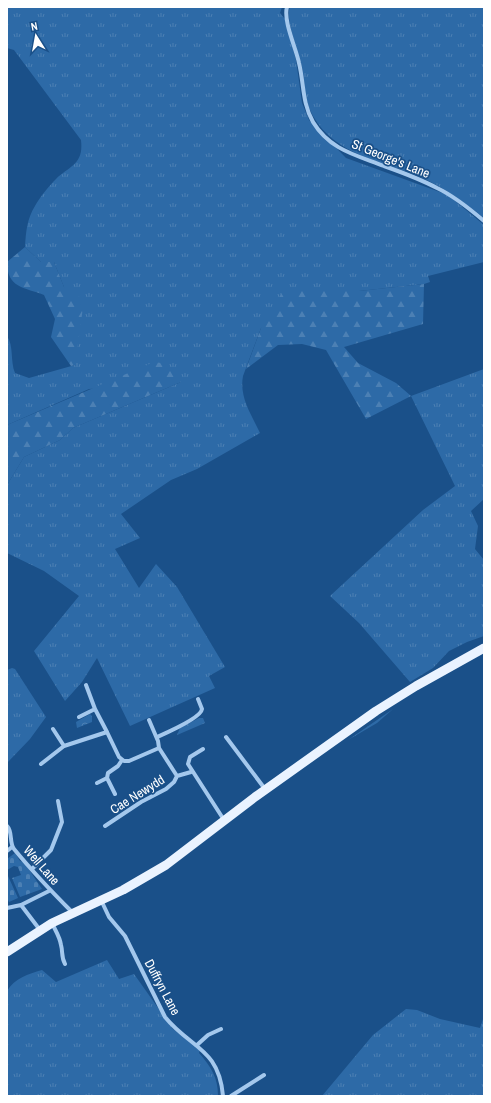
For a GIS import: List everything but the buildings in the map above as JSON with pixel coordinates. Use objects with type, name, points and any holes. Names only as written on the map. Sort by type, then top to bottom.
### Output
[{"type":"main road","points":[[7,952],[52,923],[101,900],[166,865],[265,789],[392,701],[484,648]]},
{"type":"street","name":"St George's Lane","points":[[287,7],[287,20],[299,65],[304,101],[317,127],[338,147],[348,153],[382,165],[437,188],[451,196],[484,221]]},
{"type":"street","points":[[86,685],[95,709],[122,760],[129,761],[159,748]]},
{"type":"street","points":[[156,737],[171,732],[199,715],[202,709],[198,698]]},
{"type":"street","points":[[79,717],[95,709]]},
{"type":"street","name":"Cae Newydd","points":[[149,720],[159,748],[177,776]]},
{"type":"street","points":[[52,729],[64,746]]},
{"type":"street","points":[[41,764],[64,746],[107,732]]},
{"type":"street","points":[[226,737],[265,789]]},
{"type":"street","points":[[203,749],[188,760],[191,772],[202,785],[214,808],[224,820]]},
{"type":"street","points":[[98,783],[107,778],[109,771],[116,767],[122,760]]},
{"type":"street","name":"Cae Newydd","points":[[105,826],[141,802],[166,789],[173,784],[177,776],[191,772]]},
{"type":"street","name":"Cae Newydd","points":[[107,778],[115,794]]},
{"type":"street","points":[[32,869],[51,850],[62,822],[58,800]]},
{"type":"street","name":"Well Lane","points":[[7,826],[10,829],[12,847],[49,891],[72,913]]},
{"type":"street","points":[[7,851],[12,847]]},
{"type":"street","points":[[7,908],[22,905],[49,891]]},
{"type":"street","name":"Duffryn Lane","points":[[101,900],[109,917],[125,936],[166,1017],[174,1028],[197,1045],[220,1074],[223,1096]]},
{"type":"street","points":[[22,905],[41,930]]},
{"type":"street","points":[[52,923],[62,946],[62,958],[65,964]]},
{"type":"street","points":[[197,1045],[208,1035],[221,1029]]},
{"type":"street","points":[[231,1096],[264,1075]]},
{"type":"green space","points":[[7,7],[282,7],[280,13],[285,19],[296,60],[302,103],[309,120],[346,158],[448,195],[484,225],[484,262],[428,276],[430,282],[424,284],[359,291],[261,328],[243,376],[242,384],[244,398],[260,433],[197,469],[171,480],[121,514],[140,538],[115,549],[139,588],[156,564],[177,587],[225,667],[209,676],[215,688],[130,726],[97,658],[82,682],[65,701],[34,651],[79,596],[44,571],[7,553],[7,485],[24,457],[60,440],[73,428],[181,382],[89,389],[7,425],[7,336],[10,344],[15,373],[29,378],[75,365],[64,287],[54,262],[41,262],[25,247],[27,225],[35,206],[53,182],[78,160],[80,155],[81,140],[14,50],[7,48]]},
{"type":"green space","points":[[290,7],[484,7],[484,218],[437,185],[405,171],[361,155],[334,140],[323,129],[313,116],[306,97],[303,70],[290,27]]},
{"type":"green space","points":[[25,247],[41,262],[54,262],[64,287],[84,300],[75,365],[71,366],[51,337],[55,319],[44,295],[18,285],[13,282],[10,277],[7,262]]},
{"type":"green space","points":[[424,284],[423,324],[344,347],[358,363],[396,383],[411,396],[366,419],[326,350],[302,344],[278,345],[246,369],[261,328],[283,291],[359,291]]},
{"type":"green space","points":[[154,362],[168,364],[181,382],[73,428],[60,440],[24,457],[7,485],[7,425]]},
{"type":"green space","points":[[484,369],[484,499],[471,511],[478,526],[475,549],[484,560],[484,636],[449,651],[433,668],[410,682],[359,623],[330,596],[423,510],[455,486],[411,396]]},
{"type":"green space","points":[[12,668],[15,669],[46,717],[30,739],[7,763],[7,670]]},
{"type":"green space","points":[[393,709],[377,723],[348,740]]},
{"type":"green space","points":[[90,714],[92,716],[92,722],[77,728],[76,722]]},
{"type":"green space","points":[[199,718],[203,718],[205,723],[177,735],[180,728]]},
{"type":"green space","points":[[15,853],[20,861],[24,862],[42,889],[20,897],[12,878],[21,875],[18,867],[14,866],[7,870],[7,859]]},
{"type":"green space","points":[[8,876],[18,898],[9,902],[7,898]]},
{"type":"green space","points":[[107,960],[119,979],[134,974],[173,1029],[200,1050],[199,1053],[213,1073],[217,1083],[218,1096],[7,1096],[7,991],[22,977],[32,973],[42,970],[56,982]]},
{"type":"green space","points":[[406,1009],[417,1010],[440,1019],[480,1028],[484,1016],[484,1096],[322,1096],[373,1035]]}]
